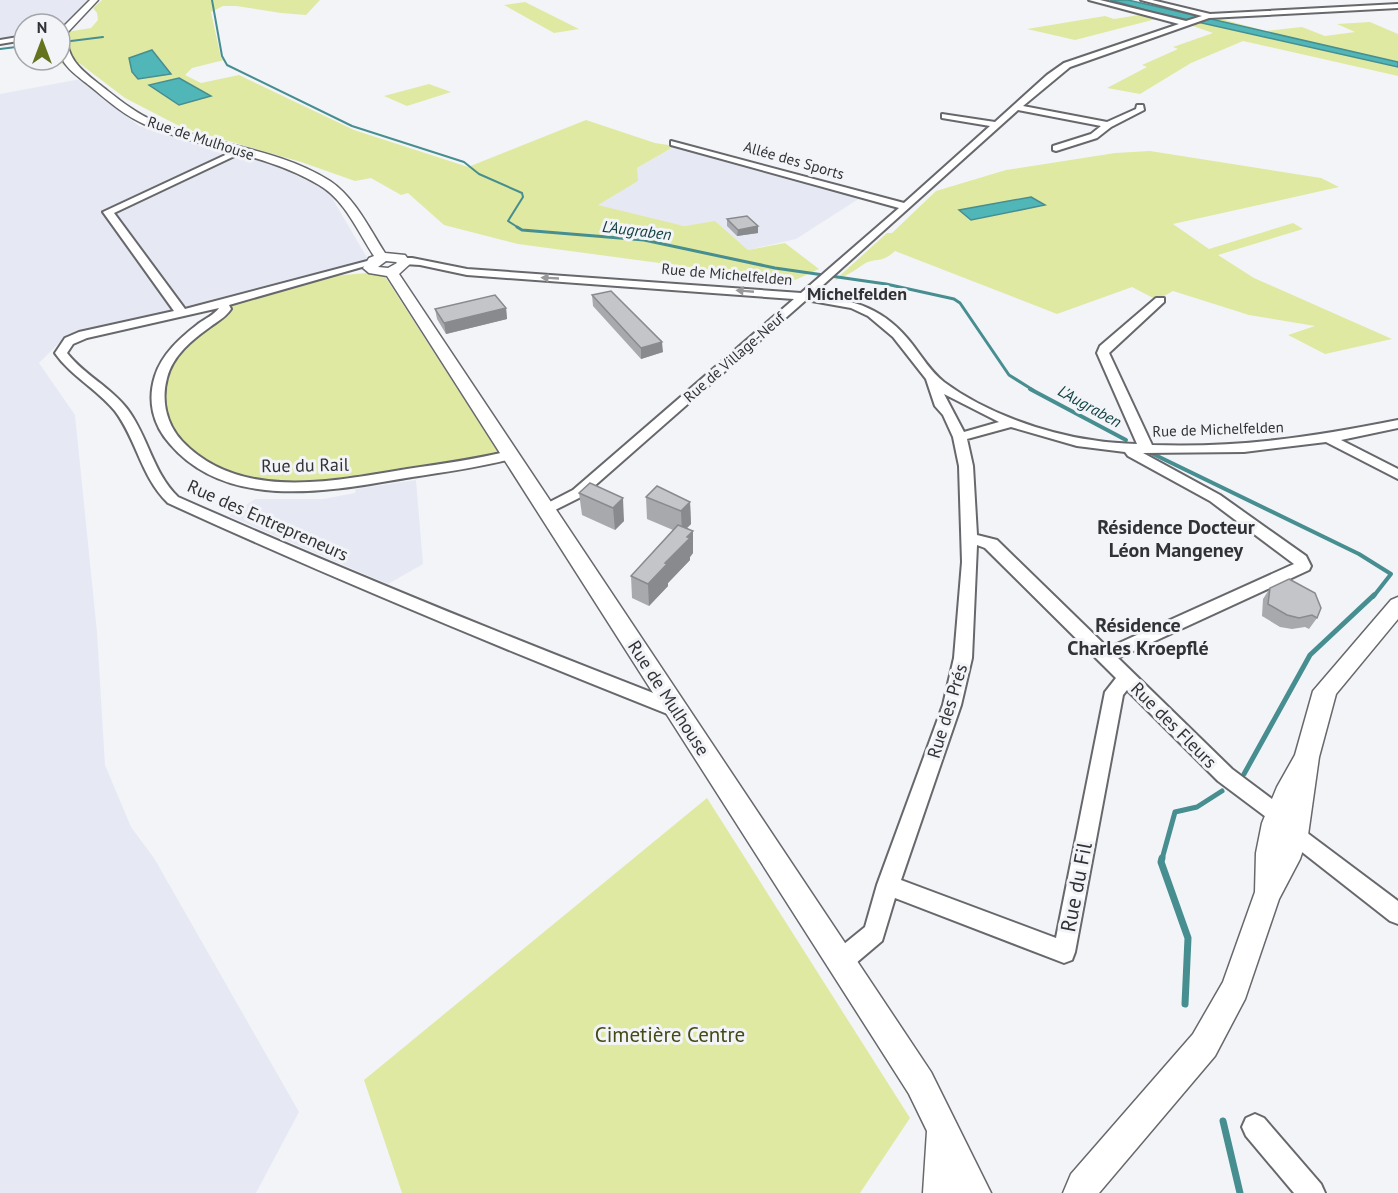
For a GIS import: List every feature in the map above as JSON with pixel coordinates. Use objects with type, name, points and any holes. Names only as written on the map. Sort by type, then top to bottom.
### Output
[{"type":"main road","name":"Rue de Mulhouse","points":[[80,1],[91,1]]},
{"type":"main road","name":"Rue de Mulhouse","points":[[72,25],[91,1]]},
{"type":"main road","name":"Rue de Mulhouse","points":[[72,67],[136,116],[162,128],[302,172],[338,193],[547,509],[920,1083],[974,1193]]},
{"type":"main road","points":[[1078,1191],[1204,1045],[1235,989],[1267,895],[1287,859],[1295,835],[1307,756],[1325,691],[1398,605]]},
{"type":"main road","points":[[1267,895],[1269,844],[1277,814],[1286,791],[1307,756]]},
{"type":"main road","points":[[940,1193],[942,1127]]},
{"type":"street","points":[[1092,0],[1188,22]]},
{"type":"street","points":[[1144,0],[1206,16],[1395,6]]},
{"type":"street","points":[[1373,0],[1395,6]]},
{"type":"street","name":"Rue de Village-Neuf","points":[[547,509],[578,493],[906,207],[1050,77],[1080,59],[1206,16]]},
{"type":"street","points":[[1016,107],[1108,125]]},
{"type":"street","points":[[1056,148],[1094,136],[1108,125],[1140,110],[1140,107]]},
{"type":"street","points":[[945,116],[996,125]]},
{"type":"street","name":"Allée des Sports","points":[[674,143],[906,207]]},
{"type":"street","points":[[181,312],[108,212],[239,152]]},
{"type":"street","name":"Rue de Michelfelden","points":[[385,265],[430,262],[444,269],[467,272],[803,296],[856,306],[882,318],[895,330],[947,400],[1093,445],[1146,448],[1254,447],[1398,424]]},
{"type":"street","name":"Rue des Entrepreneurs","points":[[385,265],[322,277],[222,304],[83,335],[69,342],[61,353],[107,395],[123,413],[165,494],[220,522],[302,558],[504,643],[677,710]]},
{"type":"street","points":[[1146,448],[1103,353],[1104,349],[1160,300]]},
{"type":"street","name":"Rue du Rail","points":[[222,304],[224,312],[185,339],[172,353],[162,370],[156,394],[160,419],[165,428],[173,440],[196,463],[226,478],[251,484],[310,487],[344,484],[510,455]]},
{"type":"street","name":"Rue des Prés","points":[[841,962],[874,933],[888,885],[952,705],[963,658],[970,562],[966,466],[960,437],[949,414],[947,400]]},
{"type":"street","points":[[960,437],[1013,422]]},
{"type":"street","points":[[1328,437],[1398,475]]},
{"type":"street","points":[[1105,657],[1303,566],[1300,560],[1215,498],[1133,453],[1128,447]]},
{"type":"street","name":"Rue des Fleurs","points":[[970,538],[991,544],[1014,577],[1105,657],[1225,775],[1277,814]]},
{"type":"street","name":"Rue du Fil","points":[[888,885],[1064,952],[1114,692],[1127,678]]},
{"type":"street","points":[[1295,835],[1398,914]]},
{"type":"street","points":[[1255,1127],[1312,1193]]},
{"type":"shaded area","points":[[0,0],[99,0],[72,19],[72,12],[12,12],[12,42],[0,44]]},
{"type":"shaded area","points":[[81,79],[139,126],[277,166],[328,191],[369,261],[189,307],[68,334],[39,363],[75,415],[97,632],[105,765],[131,827],[154,858],[299,1112],[256,1193],[0,1193],[0,94]]},
{"type":"shaded area","points":[[675,146],[860,198],[796,239],[748,250],[715,222],[684,226],[559,207]]},
{"type":"shaded area","points":[[416,480],[423,564],[388,584],[229,516],[255,499],[323,499],[355,493],[356,489]]},
{"type":"green space","points":[[102,0],[320,0],[306,15],[236,6],[223,6],[211,12],[221,58],[224,60],[192,68],[185,75],[201,83],[239,75],[354,130],[468,167],[586,120],[655,143],[675,146],[637,168],[638,181],[598,205],[684,226],[715,221],[748,250],[785,243],[819,269],[793,281],[518,244],[444,225],[408,193],[401,195],[371,178],[355,181],[301,162],[183,128],[125,98],[79,63],[72,64],[72,31],[91,28],[98,20],[93,8]]},
{"type":"green space","points":[[525,2],[579,29],[554,33],[504,5]]},
{"type":"green space","points":[[1139,15],[1156,19],[1075,40],[1027,29],[1105,16],[1114,19]]},
{"type":"green space","points":[[1214,17],[1266,31],[1302,27],[1325,36],[1355,32],[1337,24],[1370,22],[1398,34],[1398,76],[1243,41],[1191,63],[1140,94],[1107,88],[1147,67],[1142,65],[1178,49],[1173,47],[1213,33],[1190,25]]},
{"type":"green space","points":[[429,84],[451,92],[407,106],[384,96]]},
{"type":"green space","points":[[1150,151],[1321,178],[1339,187],[1173,224],[1209,249],[1293,223],[1303,229],[1218,255],[1254,278],[1392,339],[1325,354],[1288,335],[1315,326],[1249,315],[1173,291],[1157,300],[1132,287],[1057,314],[895,251],[886,258],[864,264],[834,281],[887,233],[892,233],[936,191],[1006,170],[1115,153]],"holes":[[[1031,197],[1044,205],[972,220],[960,211]]]},
{"type":"green space","points":[[367,273],[384,275],[502,458],[310,487],[227,478],[165,428],[162,370],[172,353],[223,312],[222,304],[322,277]]},
{"type":"green space","name":"Cimetière Centre","points":[[707,798],[910,1118],[860,1193],[402,1193],[364,1080]]},
{"type":"water","points":[[1110,0],[1128,0],[1398,62],[1398,67],[1153,12]]},
{"type":"water","points":[[152,50],[171,74],[138,79],[132,72],[129,58]]},
{"type":"water","points":[[179,78],[211,96],[179,105],[149,85]]},
{"type":"water","points":[[1031,197],[1045,205],[971,220],[959,210]]},
{"type":"building","points":[[747,216],[758,226],[738,230],[727,219]]},
{"type":"building","points":[[611,291],[662,342],[641,348],[592,295]]},
{"type":"building","points":[[495,295],[506,308],[444,323],[435,309]]},
{"type":"building","points":[[590,483],[623,498],[613,508],[579,493]]},
{"type":"building","points":[[657,486],[690,502],[681,511],[646,497]]},
{"type":"building","points":[[678,525],[693,531],[687,537],[690,538],[665,563],[667,564],[648,584],[631,576]]},
{"type":"building","points":[[1289,579],[1315,593],[1321,608],[1317,618],[1312,615],[1299,618],[1287,615],[1268,604],[1270,588]]},
{"type":"waterway","name":"L'Augraben","points":[[212,0],[222,56],[227,65],[352,126],[464,162],[479,174],[522,193],[523,197],[508,221],[519,228]]},
{"type":"waterway","points":[[72,41],[103,37]]},
{"type":"waterway","points":[[0,49],[12,48]]},
{"type":"waterway","name":"L'Augraben","points":[[517,227],[522,230],[644,240],[775,268],[886,284],[954,299],[960,303],[1009,375],[1033,390]]},
{"type":"waterway","name":"L'Augraben","points":[[1030,389],[1126,440]]},
{"type":"waterway","name":"L'Augraben","points":[[1151,453],[1359,554],[1391,574],[1373,597]]},
{"type":"waterway","name":"L'Augraben","points":[[1244,774],[1310,655],[1374,595]]},
{"type":"waterway","name":"L'Augraben","points":[[1162,859],[1175,812],[1197,807],[1222,791]]},
{"type":"waterway","name":"L'Augraben","points":[[1162,858],[1161,862],[1188,938],[1185,1004]]},
{"type":"waterway","name":"L'Augraben","points":[[1223,1121],[1240,1193]]},
{"type":"district","name":"Michelfelden","points":[[857,293]]},
{"type":"district","name":"Résidence Docteur Léon Mangeney","points":[[1176,538]]},
{"type":"district","name":"Résidence Charles Kroepflé","points":[[1138,636]]}]
